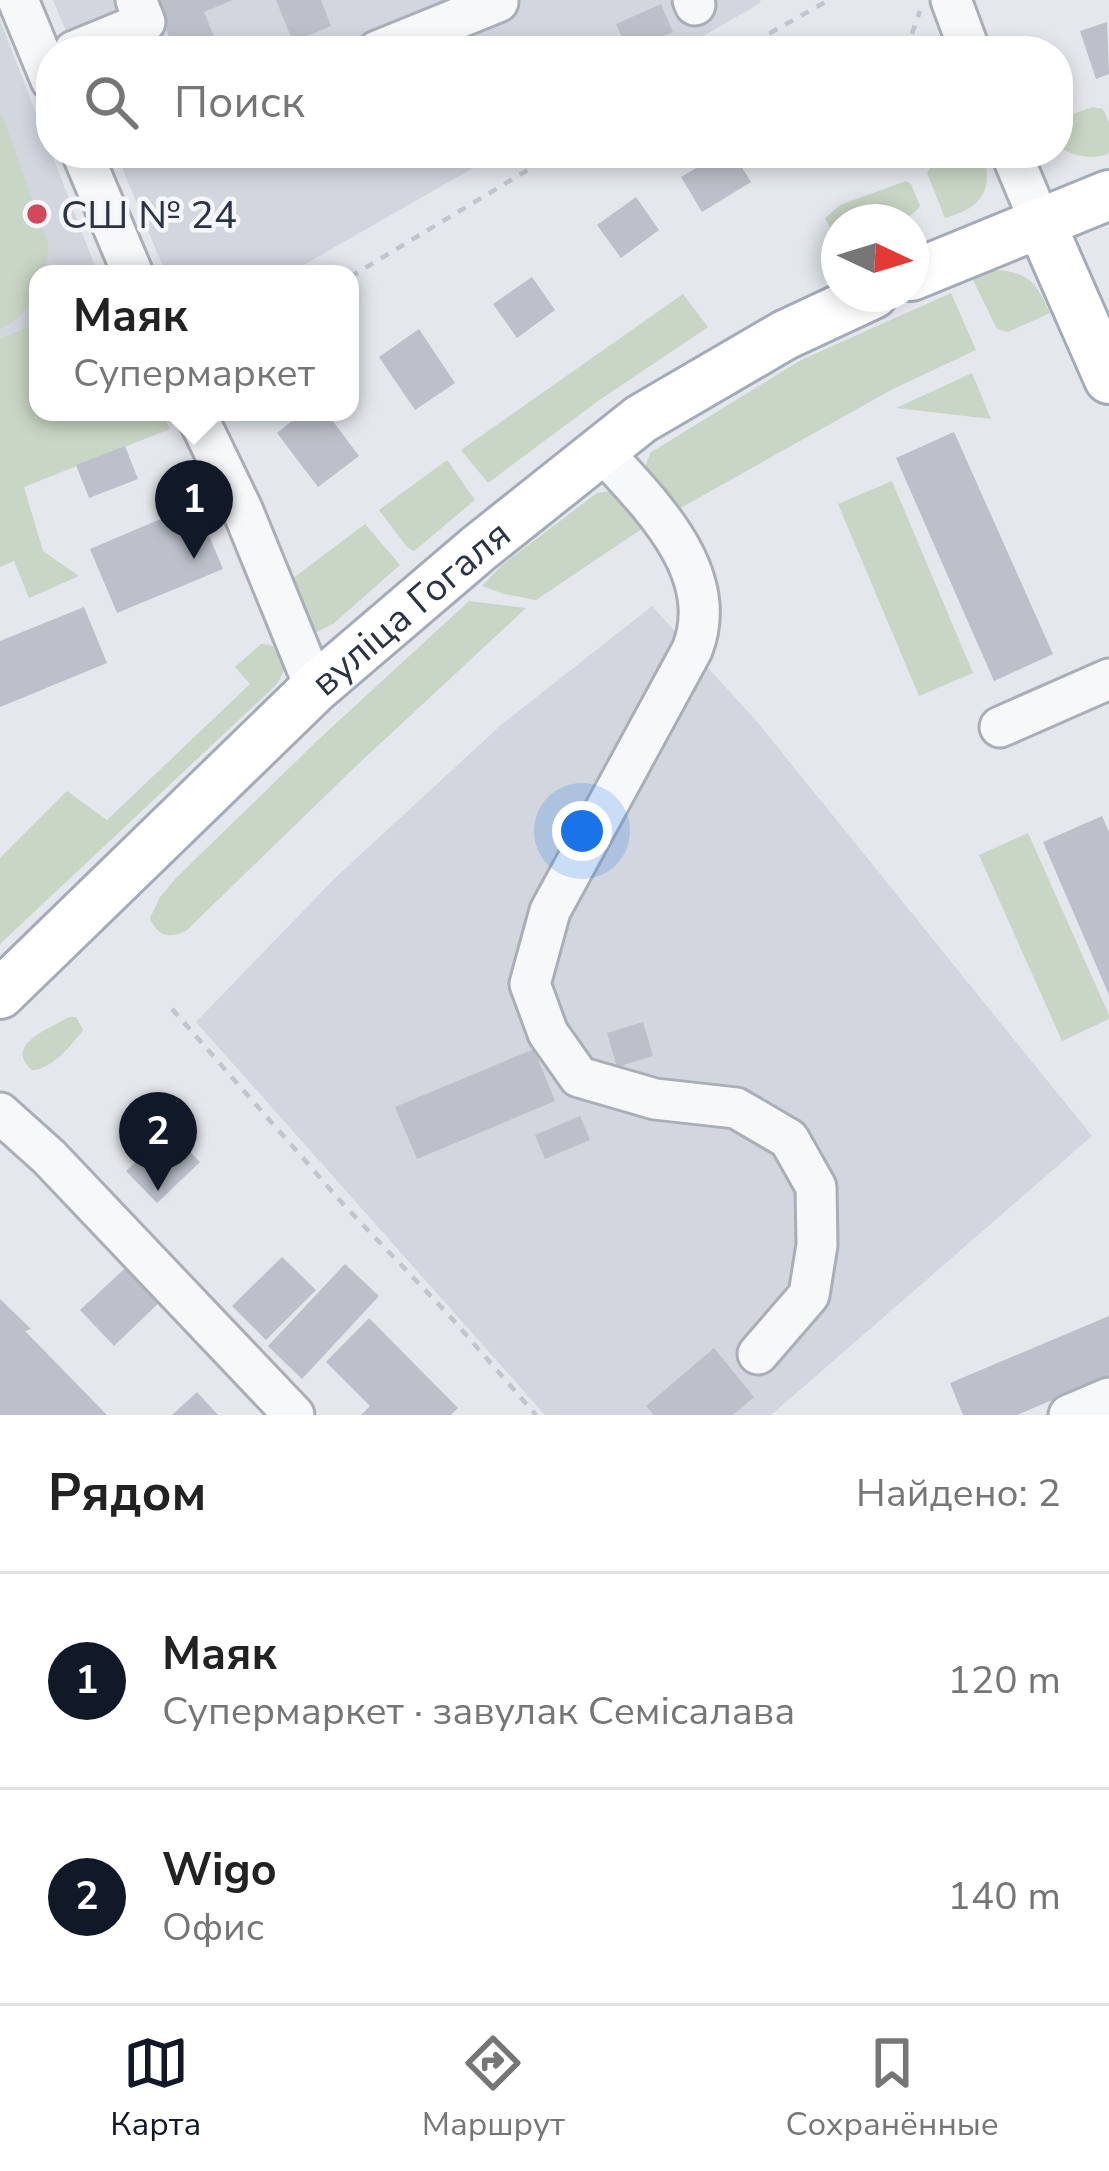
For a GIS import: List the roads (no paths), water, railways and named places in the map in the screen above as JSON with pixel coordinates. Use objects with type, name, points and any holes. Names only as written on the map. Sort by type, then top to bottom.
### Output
[{"type":"main road","points":[[929,268],[1109,195]]},
{"type":"main road","points":[[1040,222],[1109,379]]},
{"type":"main road","name":"вуліца Гогаля","points":[[0,994],[315,688],[478,548],[641,419],[785,334],[833,312]]},
{"type":"street","points":[[17,0],[38,36]]},
{"type":"street","points":[[951,0],[964,36]]},
{"type":"street","points":[[414,36],[499,1]]},
{"type":"street","points":[[88,168],[129,265]]},
{"type":"street","points":[[1017,168],[1040,222]]},
{"type":"street","points":[[199,421],[242,509],[315,688]]},
{"type":"street","points":[[602,451],[679,543],[695,581],[700,631],[550,911],[530,984],[548,1033],[579,1077],[655,1099],[736,1108],[789,1139],[816,1187],[817,1245],[809,1295],[758,1354]]},
{"type":"street","points":[[1000,727],[1109,679]]},
{"type":"street","points":[[0,1113],[49,1157],[294,1415]]},
{"type":"street","points":[[1069,1415],[1109,1398]]},
{"type":"place","name":"СШ № 24","points":[[37,214]]},
{"type":"place","name":"Маяк","points":[[194,559]]},
{"type":"place","name":"Wigo","points":[[158,1191]]}]
